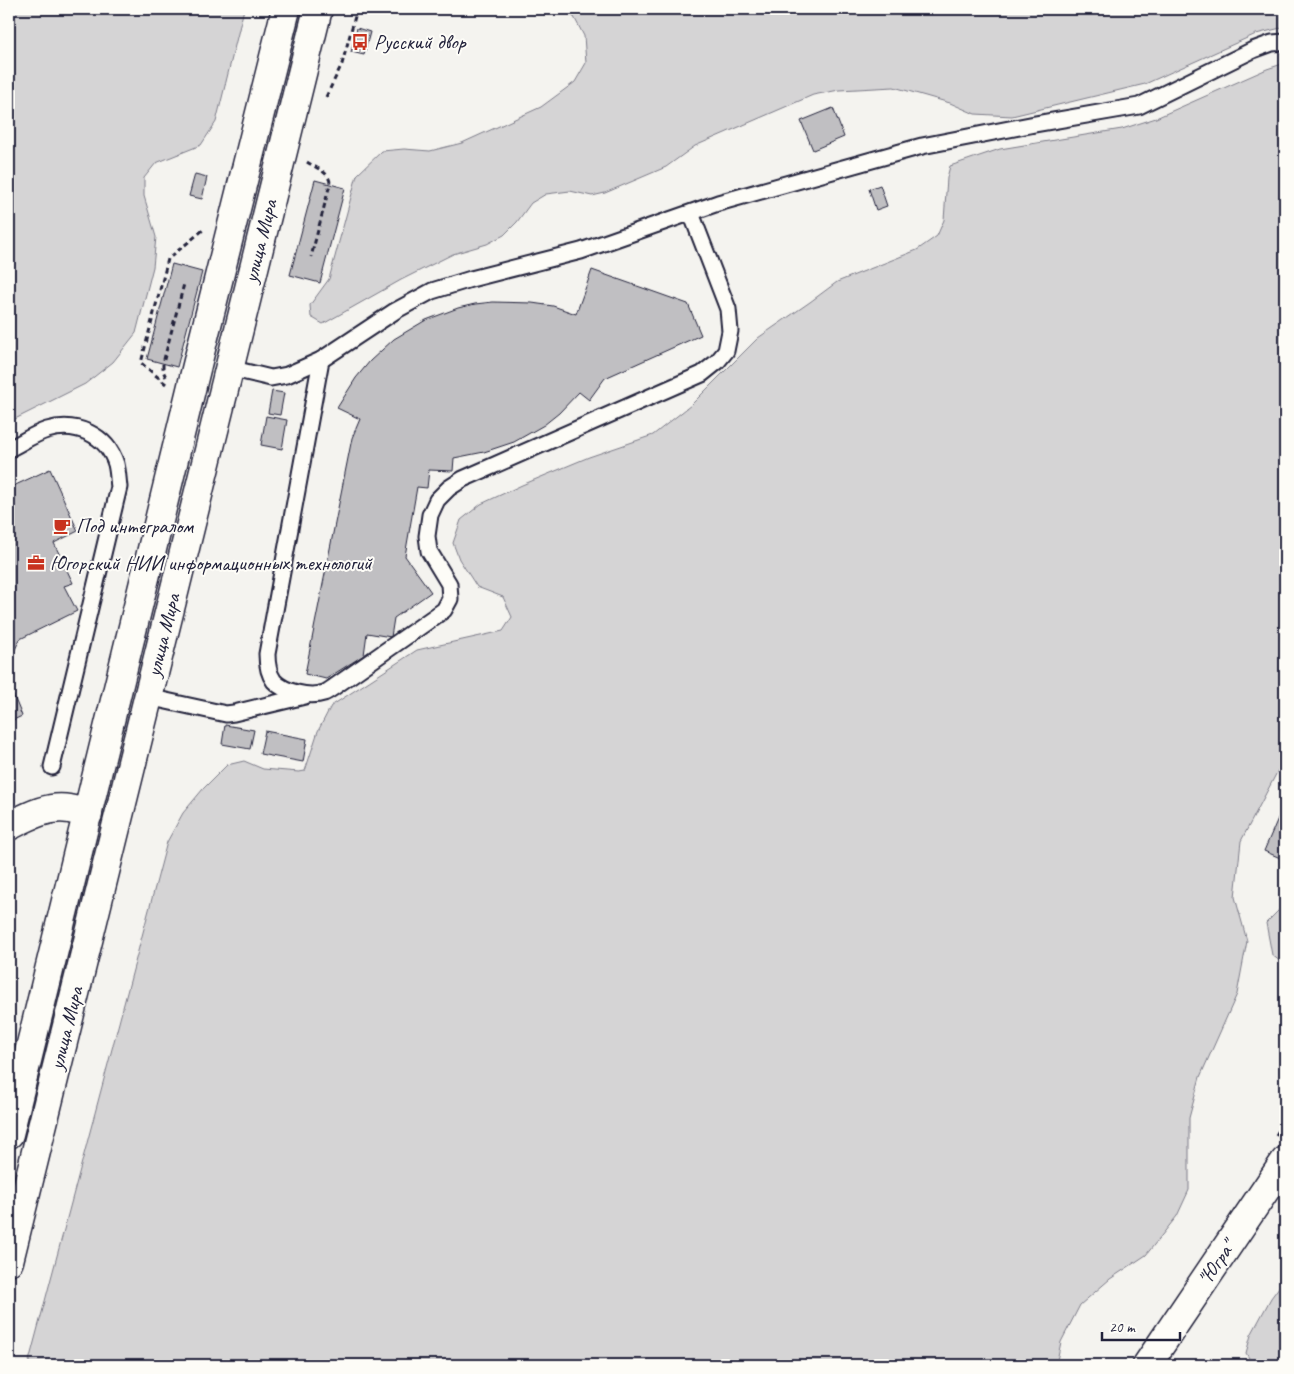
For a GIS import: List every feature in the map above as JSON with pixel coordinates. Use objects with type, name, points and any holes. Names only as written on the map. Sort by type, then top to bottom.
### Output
[{"type":"main road","name":"улица Мира","points":[[9,1134],[286,9]]},
{"type":"main road","name":"улица Мира","points":[[9,1261],[318,9]]},
{"type":"main road","points":[[198,361],[229,368]]},
{"type":"main road","points":[[9,826],[42,811],[57,808],[69,809],[118,822]]},
{"type":"main road","name":"\"Югра\"","points":[[1147,1365],[1285,1161]]},
{"type":"lane","points":[[229,368],[271,378],[279,378],[321,360],[396,311],[432,291],[581,251],[718,203],[922,146],[1139,106],[1253,50],[1272,43],[1285,42]]},
{"type":"lane","points":[[148,696],[226,714],[310,694],[323,693],[444,610],[450,598],[449,584],[429,551],[427,536],[430,515],[437,500],[449,488],[463,479],[702,374],[717,362],[726,351],[730,331],[728,309],[691,213]]},
{"type":"lane","points":[[310,694],[292,691],[274,681],[267,664],[267,654],[321,360]]},
{"type":"lane","points":[[9,449],[47,430],[69,426],[89,431],[106,444],[116,463],[120,487],[52,767]]},
{"type":"path","points":[[307,162],[330,179],[311,257]]},
{"type":"path","points":[[164,363],[184,284]]},
{"type":"shaded area","points":[[9,9],[244,9],[216,122],[201,145],[156,163],[144,178],[144,196],[156,237],[153,267],[136,333],[113,362],[85,384],[9,422]]},
{"type":"shaded area","points":[[558,9],[1285,9],[1285,27],[1256,34],[1145,84],[1012,116],[975,114],[950,103],[894,87],[839,90],[813,95],[695,146],[666,167],[605,193],[592,196],[570,191],[546,194],[531,203],[517,222],[504,235],[487,244],[453,254],[401,280],[323,324],[311,317],[310,305],[329,279],[357,175],[382,151],[404,149],[430,151],[462,143],[541,107],[575,82],[586,63],[584,36],[574,17]]},
{"type":"shaded area","points":[[1285,63],[1285,757],[1241,841],[1235,897],[1247,941],[1237,994],[1200,1077],[1189,1118],[1189,1190],[1177,1216],[1146,1255],[1110,1279],[1080,1305],[1061,1342],[1056,1365],[28,1365],[167,842],[183,813],[227,765],[244,761],[263,769],[305,771],[318,731],[331,706],[417,650],[503,631],[512,617],[503,597],[477,587],[459,559],[453,543],[461,520],[481,504],[522,485],[589,457],[653,435],[691,405],[758,338],[837,282],[917,250],[937,236],[944,220],[947,178],[950,166],[1000,149],[1122,129],[1156,118],[1267,69]]},
{"type":"shaded area","points":[[1285,904],[1285,965],[1272,955],[1266,923]]},
{"type":"shaded area","points":[[1285,1279],[1285,1365],[1253,1365],[1246,1353],[1251,1335],[1271,1298]]},
{"type":"building","points":[[357,28],[370,32],[364,55],[351,52]]},
{"type":"building","points":[[833,108],[844,137],[813,150],[801,121]]},
{"type":"building","points":[[195,174],[207,177],[202,199],[189,196]]},
{"type":"building","points":[[315,180],[345,188],[320,283],[290,275]]},
{"type":"building","points":[[880,185],[887,206],[876,210],[869,189]]},
{"type":"building","points":[[172,264],[202,272],[177,367],[147,359]]},
{"type":"building","points":[[592,270],[688,304],[701,335],[605,378],[589,400],[579,392],[559,413],[544,425],[514,442],[484,452],[454,458],[453,471],[429,470],[427,488],[417,487],[405,556],[431,592],[394,618],[391,637],[367,633],[364,655],[326,679],[305,674],[352,438],[360,419],[337,408],[356,378],[370,361],[394,339],[426,320],[458,308],[493,302],[532,303],[553,306],[576,314]]},
{"type":"building","points":[[272,391],[284,393],[280,415],[268,413]]},
{"type":"building","points":[[266,416],[287,420],[282,449],[261,445]]},
{"type":"building","name":"Югорский НИИ информационных технологий","points":[[50,469],[78,531],[54,543],[73,583],[64,586],[77,611],[20,639],[9,662],[9,488]]},
{"type":"building","points":[[9,670],[10,687],[22,716],[9,722]]},
{"type":"building","points":[[225,725],[254,730],[250,749],[222,744]]},
{"type":"building","points":[[265,731],[307,739],[303,762],[260,754]]},
{"type":"building","points":[[1285,802],[1285,860],[1264,851]]},
{"type":"place","name":"Русский двор","points":[[360,42]]},
{"type":"place","name":"Под интегралом","points":[[62,526]]},
{"type":"place","name":"Югорский НИИ информационных технологий","points":[[36,563]]}]
